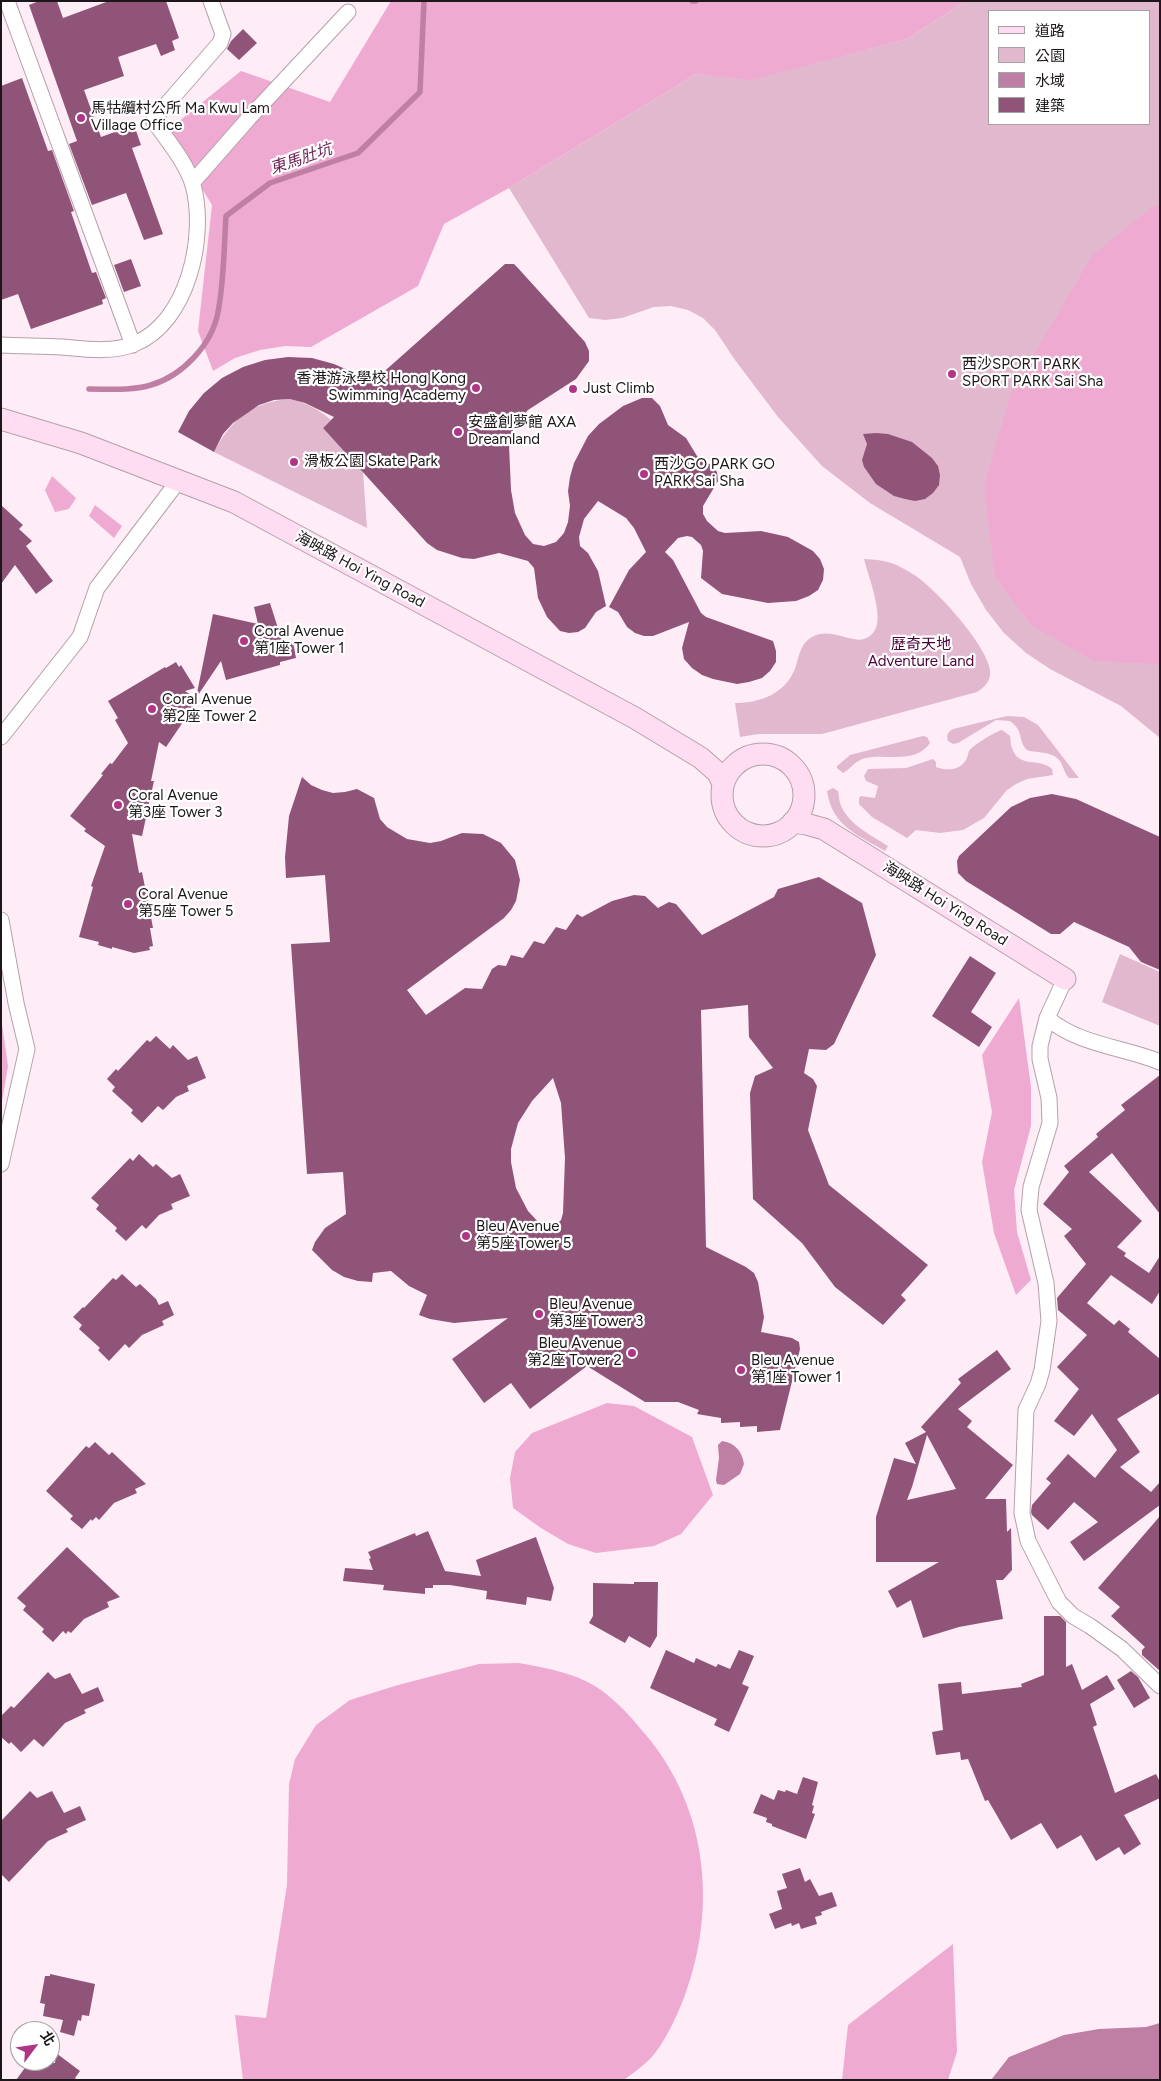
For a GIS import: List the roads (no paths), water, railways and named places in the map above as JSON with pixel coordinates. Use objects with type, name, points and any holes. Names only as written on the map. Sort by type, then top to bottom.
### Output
[{"type":"street","points":[[7,1],[133,345]]},
{"type":"street","points":[[1,345],[105,350],[133,345],[145,339],[166,320],[177,306],[192,265],[197,204],[192,182],[153,120],[220,43],[223,34],[211,1]]},
{"type":"street","points":[[192,182],[348,12]]},
{"type":"street","name":"海映路 Hoi Ying Road","points":[[1,419],[81,443],[234,502],[635,718],[702,758],[718,773],[723,784]]},
{"type":"street","points":[[1,737],[80,637],[98,588],[179,480]]},
{"type":"street","name":"海映路 Hoi Ying Road","points":[[702,758],[740,760],[760,753],[773,755],[784,760],[799,775],[804,796],[811,811],[824,829]]},
{"type":"street","points":[[740,760],[728,772],[723,784],[722,797],[724,810],[732,822],[745,832],[768,836],[782,831],[793,822],[801,810],[804,796]]},
{"type":"street","name":"海映路 Hoi Ying Road","points":[[793,822],[824,829],[1064,979]]},
{"type":"street","points":[[1,920],[16,1004],[27,1049],[1,1164]]},
{"type":"street","points":[[1064,979],[1047,1018],[1040,1046],[1040,1059],[1049,1098],[1050,1123],[1031,1187],[1029,1210],[1046,1282],[1049,1321],[1042,1370],[1026,1410],[1022,1513],[1028,1541],[1059,1602],[1073,1616],[1122,1649],[1160,1686]]},
{"type":"street","points":[[1047,1018],[1056,1026],[1076,1036],[1160,1062]]},
{"type":"water","points":[[722,1441],[737,1448],[742,1455],[744,1464],[740,1474],[724,1485],[717,1484],[716,1480],[719,1458],[718,1445]]},
{"type":"water","points":[[1160,2023],[1160,2080],[991,2080],[1009,2057],[1064,2035],[1099,2029],[1146,2027]]},
{"type":"waterway","name":"東馬肚坑","points":[[89,389],[128,389],[151,385],[163,381],[194,358],[209,336],[218,312],[223,277],[226,216],[270,183],[358,153],[420,92],[424,1]]},
{"type":"place","name":"馬牯纜村公所 Ma Kwu Lam Village Office","points":[[81,118]]},
{"type":"place","name":"西沙SPORT PARK SPORT PARK Sai Sha","points":[[952,374]]},
{"type":"place","name":"香港游泳學校 Hong Kong Swimming Academy","points":[[476,388]]},
{"type":"place","name":"Just Climb","points":[[573,389]]},
{"type":"place","name":"安盛創夢館 AXA Dreamland","points":[[458,432]]},
{"type":"place","name":"滑板公園 Skate Park","points":[[294,462]]},
{"type":"place","name":"西沙GO PARK GO PARK Sai Sha","points":[[644,474]]},
{"type":"place","name":"Coral Avenue 第1座 Tower 1","points":[[244,641]]},
{"type":"place","name":"Coral Avenue 第2座 Tower 2","points":[[152,709]]},
{"type":"place","name":"Coral Avenue 第3座 Tower 3","points":[[118,805]]},
{"type":"place","name":"Coral Avenue 第5座 Tower 5","points":[[128,904]]},
{"type":"place","name":"Bleu Avenue 第5座 Tower 5","points":[[466,1236]]},
{"type":"place","name":"Bleu Avenue 第3座 Tower 3","points":[[539,1314]]},
{"type":"place","name":"Bleu Avenue 第2座 Tower 2","points":[[632,1353]]},
{"type":"place","name":"Bleu Avenue 第1座 Tower 1","points":[[741,1370]]},
{"type":"park label","name":"歷奇天地 Adventure Land","points":[[921,654]]}]
